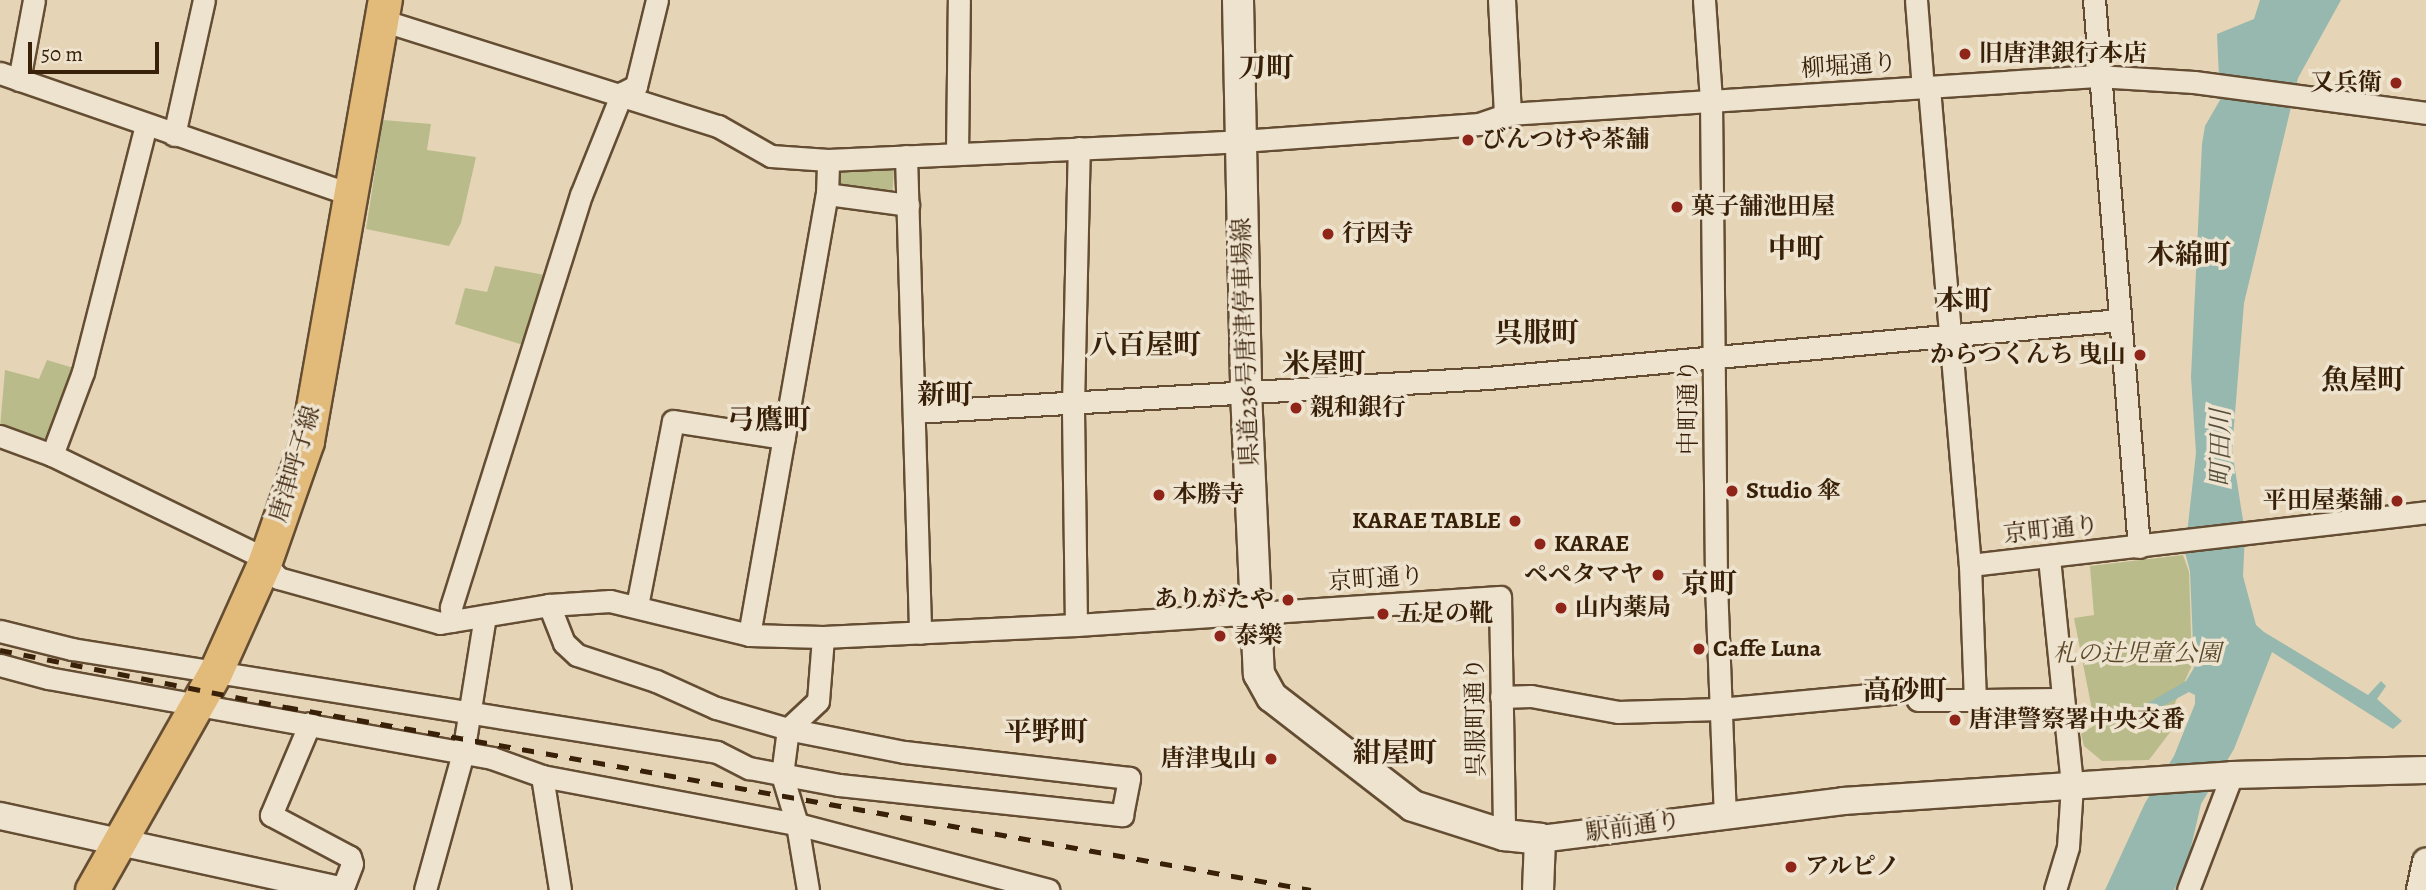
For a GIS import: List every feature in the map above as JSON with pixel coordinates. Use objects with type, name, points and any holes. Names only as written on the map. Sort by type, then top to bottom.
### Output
[{"type":"main road","name":"県道236号唐津停車場線","points":[[1238,0],[1246,392],[1259,674],[1272,697],[1413,806],[1504,835],[1540,839]]},
{"type":"main road","name":"唐津呼子線","points":[[92,890],[215,673],[264,564],[307,441],[383,10]]},
{"type":"main road","points":[[1538,890],[1540,839]]},
{"type":"street","points":[[34,0],[10,76],[352,195]]},
{"type":"street","points":[[174,135],[204,0]]},
{"type":"street","points":[[452,621],[451,607],[581,195],[622,93],[636,86],[657,0]]},
{"type":"street","points":[[957,154],[958,0]]},
{"type":"street","points":[[1502,0],[1508,114]]},
{"type":"street","name":"中町通り","points":[[1704,0],[1711,101],[1718,709],[1725,814]]},
{"type":"street","points":[[1916,0],[1951,338],[1970,565],[1975,700]]},
{"type":"street","points":[[2095,0],[2097,76],[2139,547]]},
{"type":"street","name":"柳堀通り","points":[[383,10],[718,126],[771,156],[828,160],[1241,141],[1479,124],[1508,114],[2097,76],[2194,82],[2426,113]]},
{"type":"street","points":[[52,455],[83,372],[146,125]]},
{"type":"street","points":[[1076,625],[1073,405],[1079,148]]},
{"type":"street","points":[[906,156],[920,633]]},
{"type":"street","points":[[749,635],[827,194],[828,160]]},
{"type":"street","points":[[827,194],[908,205]]},
{"type":"street","points":[[914,412],[1073,405],[1716,358],[1951,338],[2119,320]]},
{"type":"street","points":[[637,606],[673,421],[784,438]]},
{"type":"street","name":"京町通り","points":[[0,436],[52,455],[256,554],[278,578],[296,586],[440,623],[549,605],[610,601],[749,635],[823,637],[1076,625],[1500,597]]},
{"type":"street","name":"京町通り","points":[[1970,565],[2049,558],[2426,512]]},
{"type":"street","points":[[2049,558],[2072,785],[2068,847],[2055,890]]},
{"type":"street","name":"呉服町通り","points":[[1500,597],[1504,835]]},
{"type":"street","points":[[0,631],[72,649],[718,752],[749,768],[782,775],[1122,815],[1129,778],[904,752],[788,729],[716,708],[656,681],[577,655],[564,643],[549,605]]},
{"type":"street","points":[[425,890],[472,712],[485,616]]},
{"type":"street","points":[[808,890],[797,824],[782,775],[788,729],[818,701],[823,637]]},
{"type":"street","points":[[0,665],[463,753],[542,776],[797,824],[1049,890]]},
{"type":"street","points":[[1501,697],[1531,696],[1618,712],[1718,709],[1913,691],[1918,700],[2063,699]]},
{"type":"street","points":[[0,816],[118,845],[341,890],[352,864],[350,857],[271,815],[310,723]]},
{"type":"street","name":"駅前通り","points":[[1540,839],[1725,814],[2072,785],[2227,776],[2426,770]]},
{"type":"street","points":[[542,776],[560,890]]},
{"type":"street","points":[[2188,890],[2227,776]]},
{"type":"street","points":[[2420,890],[2426,862]]},
{"type":"green space","points":[[383,120],[431,124],[427,150],[476,157],[461,223],[449,246],[366,229]]},
{"type":"green space","points":[[834,170],[894,170],[892,198],[835,187]]},
{"type":"green space","points":[[495,266],[545,275],[523,345],[455,324],[465,288],[487,292]]},
{"type":"green space","points":[[47,360],[77,369],[50,439],[41,442],[0,428],[5,370],[39,379]]},
{"type":"green space","name":"札の辻児童公園","points":[[2183,555],[2189,572],[2192,665],[2175,703],[2177,723],[2149,760],[2102,761],[2084,746],[2081,734],[2095,725],[2074,618],[2094,615],[2090,566]]},
{"type":"water","name":"町田川","points":[[2260,0],[2341,0],[2298,78],[2244,303],[2232,450],[2245,533],[2243,576],[2256,625],[2368,695],[2381,681],[2386,686],[2377,699],[2402,721],[2393,729],[2272,652],[2234,749],[2201,804],[2188,860],[2174,890],[2105,890],[2145,803],[2174,756],[2195,704],[2195,695],[2189,692],[2140,718],[2136,710],[2186,681],[2194,668],[2190,571],[2185,552],[2196,453],[2191,377],[2202,144],[2205,126],[2220,100],[2217,34],[2254,19]]},
{"type":"railway","points":[[0,650],[286,707],[1311,890]]},
{"type":"place","name":"旧唐津銀行本店","points":[[1965,54]]},
{"type":"place","name":"又兵衛","points":[[2396,83]]},
{"type":"place","name":"びんつけや茶舗","points":[[1468,140]]},
{"type":"place","name":"菓子舗池田屋","points":[[1677,207]]},
{"type":"place","name":"行因寺","points":[[1328,234]]},
{"type":"place","name":"からつくんち 曳山","points":[[2140,355]]},
{"type":"place","name":"親和銀行","points":[[1296,408]]},
{"type":"place","name":"Studio 傘","points":[[1732,491]]},
{"type":"place","name":"本勝寺","points":[[1159,495]]},
{"type":"place","name":"平田屋薬舗","points":[[2397,501]]},
{"type":"place","name":"KARAE TABLE","points":[[1515,521]]},
{"type":"place","name":"KARAE","points":[[1540,544]]},
{"type":"place","name":"ペペタマヤ","points":[[1658,575]]},
{"type":"place","name":"ありがたや","points":[[1288,600]]},
{"type":"place","name":"山内薬局","points":[[1561,608]]},
{"type":"place","name":"五足の靴","points":[[1383,614]]},
{"type":"place","name":"泰樂","points":[[1220,636]]},
{"type":"place","name":"Caffe Luna","points":[[1699,649]]},
{"type":"place","name":"唐津警察署中央交番","points":[[1955,720]]},
{"type":"place","name":"唐津曳山","points":[[1271,759]]},
{"type":"place","name":"アルピノ","points":[[1791,867]]},
{"type":"district","name":"刀町","points":[[1266,68]]},
{"type":"district","name":"中町","points":[[1796,249]]},
{"type":"district","name":"木綿町","points":[[2189,255]]},
{"type":"district","name":"本町","points":[[1964,301]]},
{"type":"district","name":"呉服町","points":[[1537,333]]},
{"type":"district","name":"八百屋町","points":[[1145,345]]},
{"type":"district","name":"米屋町","points":[[1324,364]]},
{"type":"district","name":"魚屋町","points":[[2363,380]]},
{"type":"district","name":"新町","points":[[945,395]]},
{"type":"district","name":"弓鷹町","points":[[769,420]]},
{"type":"district","name":"京町","points":[[1709,584]]},
{"type":"district","name":"高砂町","points":[[1905,691]]},
{"type":"district","name":"平野町","points":[[1046,732]]},
{"type":"district","name":"紺屋町","points":[[1395,753]]}]
